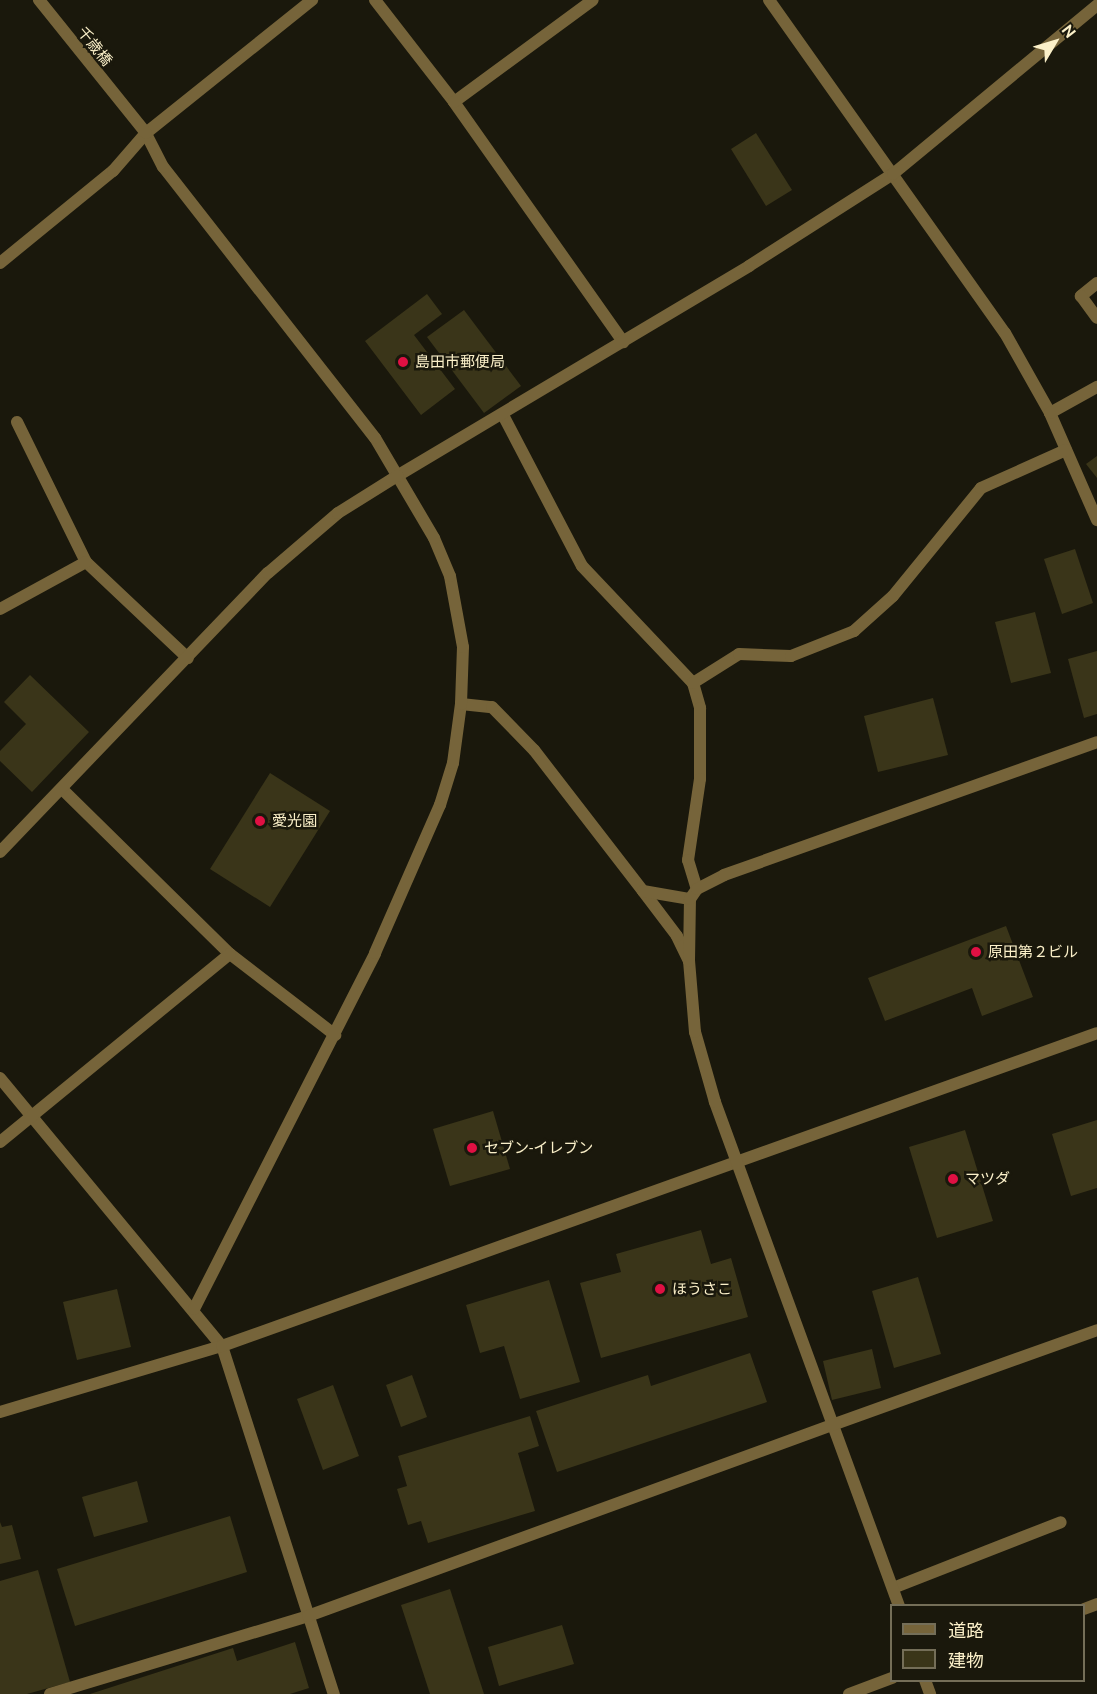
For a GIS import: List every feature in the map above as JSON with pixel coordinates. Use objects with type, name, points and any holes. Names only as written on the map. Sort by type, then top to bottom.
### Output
[{"type":"street","name":"千歳橋","points":[[39,0],[146,134],[163,167],[375,438],[434,538],[450,576],[463,647],[461,704],[453,763],[440,805],[335,1035],[194,1309]]},
{"type":"street","points":[[0,263],[113,171],[146,134],[312,0]]},
{"type":"street","points":[[375,0],[454,102],[623,342]]},
{"type":"street","points":[[454,102],[593,0]]},
{"type":"street","points":[[769,0],[1005,333],[1050,413],[1097,520]]},
{"type":"street","points":[[0,852],[268,573],[338,513],[623,342],[893,174],[1097,5]]},
{"type":"street","points":[[1097,283],[1081,296],[1097,318]]},
{"type":"street","points":[[1050,413],[1097,387]]},
{"type":"street","points":[[503,415],[582,566],[693,682],[700,708],[700,779],[688,861],[694,894],[689,961],[695,1032],[716,1102],[899,1604]]},
{"type":"street","points":[[17,422],[86,562],[188,658]]},
{"type":"street","points":[[693,682],[739,654],[791,656],[854,631],[893,596],[981,488],[1066,450]]},
{"type":"street","points":[[0,609],[86,562]]},
{"type":"street","points":[[461,704],[492,707],[534,750],[677,936],[689,961]]},
{"type":"street","points":[[643,891],[694,894],[724,875],[1097,742]]},
{"type":"street","points":[[62,789],[230,954],[335,1035]]},
{"type":"street","points":[[0,1142],[230,954]]},
{"type":"street","points":[[0,1412],[222,1346],[1097,1033]]},
{"type":"street","points":[[0,1078],[194,1309],[222,1346],[334,1694]]},
{"type":"street","points":[[51,1694],[308,1616],[1097,1330]]},
{"type":"street","points":[[893,1588],[1061,1522]]},
{"type":"street","points":[[849,1694],[890,1678]]},
{"type":"building","points":[[756,133],[792,190],[766,206],[731,149]]},
{"type":"building","points":[[427,294],[442,314],[414,335],[455,389],[421,415],[365,341]]},
{"type":"building","points":[[464,310],[521,386],[484,413],[427,337]]},
{"type":"building","points":[[1097,456],[1097,478],[1086,464]]},
{"type":"building","points":[[1075,549],[1093,603],[1062,614],[1044,559]]},
{"type":"building","points":[[1035,612],[1051,673],[1011,683],[995,622]]},
{"type":"building","points":[[1097,651],[1097,714],[1084,718],[1068,659]]},
{"type":"building","points":[[30,675],[89,732],[32,792],[0,761],[0,751],[26,724],[4,702]]},
{"type":"building","points":[[933,698],[948,755],[878,772],[864,716]]},
{"type":"building","points":[[270,773],[330,811],[270,907],[210,869]]},
{"type":"building","name":"原田第２ビル","points":[[1006,926],[1033,997],[982,1016],[972,988],[885,1021],[868,978]]},
{"type":"building","points":[[493,1111],[510,1169],[450,1186],[433,1129]]},
{"type":"building","points":[[1097,1120],[1097,1188],[1071,1196],[1052,1134]]},
{"type":"building","points":[[965,1130],[993,1221],[937,1238],[909,1147]]},
{"type":"building","points":[[701,1230],[711,1264],[731,1258],[748,1317],[601,1358],[580,1283],[621,1272],[616,1254]]},
{"type":"building","points":[[918,1277],[941,1354],[894,1368],[872,1291]]},
{"type":"building","points":[[549,1280],[580,1382],[520,1399],[504,1346],[480,1353],[466,1305]]},
{"type":"building","points":[[117,1289],[131,1347],[77,1360],[63,1302]]},
{"type":"building","points":[[872,1349],[881,1388],[832,1400],[823,1361]]},
{"type":"building","points":[[750,1353],[767,1402],[557,1472],[536,1411],[648,1375],[651,1386]]},
{"type":"building","points":[[412,1375],[427,1417],[401,1427],[386,1385]]},
{"type":"building","points":[[333,1385],[359,1456],[323,1470],[297,1399]]},
{"type":"building","points":[[530,1416],[539,1446],[518,1453],[535,1511],[428,1543],[421,1521],[408,1525],[397,1489],[407,1486],[398,1456]]},
{"type":"building","points":[[137,1481],[148,1522],[94,1537],[82,1497]]},
{"type":"building","points":[[230,1516],[247,1572],[75,1626],[57,1569]]},
{"type":"building","points":[[0,1522],[2,1527],[12,1525],[21,1559],[0,1564]]},
{"type":"building","points":[[38,1570],[70,1682],[27,1694],[0,1694],[0,1581]]},
{"type":"building","points":[[450,1589],[484,1694],[430,1694],[401,1605]]},
{"type":"building","points":[[562,1625],[574,1664],[499,1686],[488,1647]]},
{"type":"building","points":[[295,1642],[309,1688],[290,1694],[90,1694],[233,1648],[237,1661]]},
{"type":"place","name":"島田市郵便局","points":[[403,362]]},
{"type":"place","name":"愛光園","points":[[260,821]]},
{"type":"place","name":"原田第２ビル","points":[[976,952]]},
{"type":"place","name":"セブン-イレブン","points":[[472,1148]]},
{"type":"place","name":"マツダ","points":[[953,1179]]},
{"type":"place","name":"ほうさこ","points":[[660,1289]]}]
